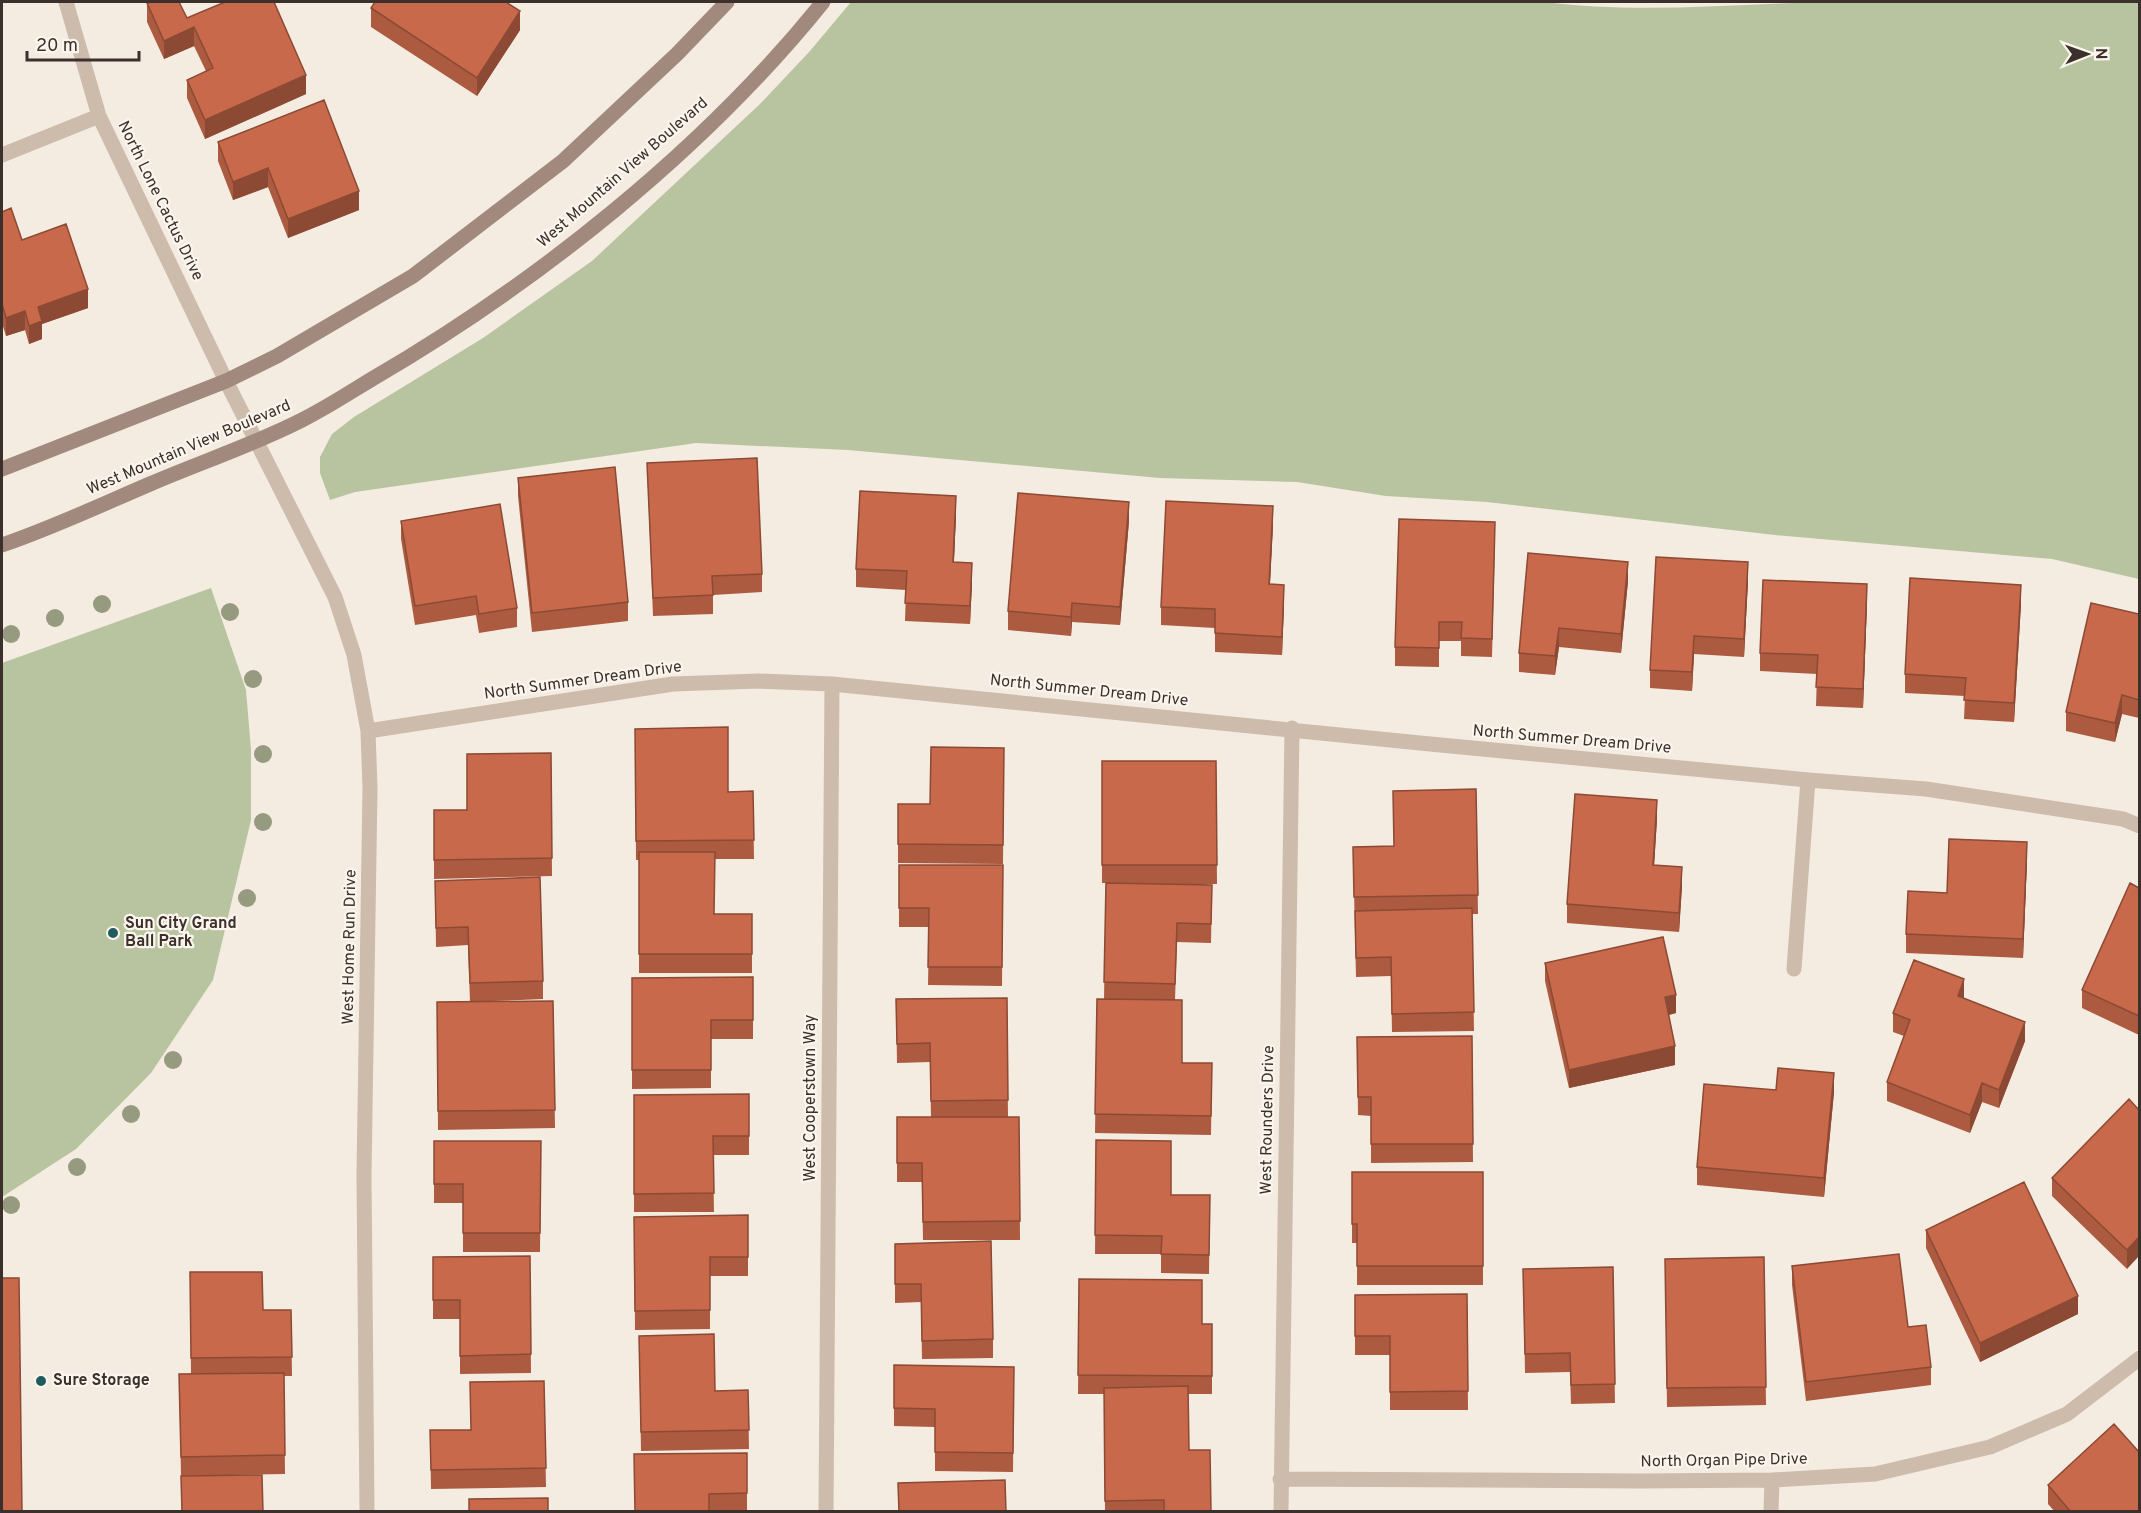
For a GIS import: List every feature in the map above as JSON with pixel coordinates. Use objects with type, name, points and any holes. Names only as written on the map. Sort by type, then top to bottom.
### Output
[{"type":"street","name":"North Lone Cactus Drive","points":[[66,2],[99,117],[241,409]]},
{"type":"street","points":[[2,469],[226,381],[277,356],[413,276],[563,161],[677,54],[727,2]]},
{"type":"street","name":"West Mountain View Boulevard","points":[[2,545],[258,441],[304,419],[425,349],[544,266],[678,153],[794,37],[823,2]]},
{"type":"street","points":[[2,155],[99,117]]},
{"type":"street","name":"West Home Run Drive","points":[[241,409],[335,597],[354,656],[368,731],[370,788],[364,1175],[367,1512]]},
{"type":"street","name":"North Summer Dream Drive","points":[[368,731],[673,684],[759,681],[832,684],[1808,780],[1926,789],[2123,819],[2139,826]]},
{"type":"street","name":"West Cooperstown Way","points":[[826,1512],[832,684]]},
{"type":"street","name":"West Rounders Drive","points":[[1281,1512],[1292,728]]},
{"type":"street","points":[[1794,969],[1808,780]]},
{"type":"street","name":"North Organ Pipe Drive","points":[[1280,1479],[1772,1480],[1875,1474],[1990,1447],[2067,1414],[2139,1358]]},
{"type":"street","points":[[1772,1480],[1772,1512]]},
{"type":"green space","points":[[1865,1],[2139,2],[2139,579],[2052,559],[1775,535],[1487,502],[1386,496],[1297,482],[1160,478],[848,450],[696,443],[355,492],[330,500],[320,473],[320,457],[332,434],[354,417],[483,338],[592,261],[760,104],[810,51],[851,2],[1545,2],[1580,6],[1650,8]]},
{"type":"green space","name":"Sun City Grand Ball Park","points":[[211,588],[246,690],[251,750],[251,820],[213,980],[151,1073],[76,1149],[2,1197],[2,663]]},
{"type":"building","points":[[179,2],[187,18],[225,2],[274,2],[306,75],[205,120],[187,80],[213,68],[194,27],[164,41],[147,3]]},
{"type":"building","points":[[375,2],[506,2],[520,11],[477,78],[371,8]]},
{"type":"building","points":[[324,100],[359,191],[288,219],[268,168],[233,182],[218,142]]},
{"type":"building","points":[[11,208],[22,240],[66,224],[88,289],[38,307],[42,321],[29,326],[25,311],[6,318],[2,304],[2,212]]},
{"type":"building","points":[[757,458],[762,574],[712,576],[713,595],[653,598],[647,463]]},
{"type":"building","points":[[615,467],[628,602],[532,613],[518,478]]},
{"type":"building","points":[[860,491],[956,496],[953,562],[972,563],[970,606],[905,603],[907,571],[856,569]]},
{"type":"building","points":[[1018,493],[1129,502],[1120,607],[1072,603],[1071,617],[1008,611]]},
{"type":"building","points":[[1166,501],[1273,506],[1269,584],[1284,585],[1282,637],[1215,633],[1215,609],[1161,607]]},
{"type":"building","points":[[500,504],[517,608],[479,614],[476,596],[415,606],[401,521]]},
{"type":"building","points":[[1399,519],[1495,522],[1492,639],[1461,638],[1462,622],[1439,622],[1439,648],[1395,647]]},
{"type":"building","points":[[1528,553],[1628,562],[1621,634],[1559,628],[1555,656],[1519,653]]},
{"type":"building","points":[[1656,557],[1748,562],[1744,639],[1694,636],[1692,672],[1650,670]]},
{"type":"building","points":[[1910,578],[2021,585],[2014,703],[1964,700],[1966,678],[1905,674]]},
{"type":"building","points":[[1763,580],[1867,584],[1863,689],[1816,687],[1818,655],[1760,653]]},
{"type":"building","points":[[2091,603],[2139,614],[2139,700],[2122,695],[2115,723],[2066,712]]},
{"type":"building","points":[[728,727],[728,792],[753,791],[754,840],[636,841],[635,729]]},
{"type":"building","points":[[931,747],[1004,748],[1003,845],[898,844],[898,804],[930,804]]},
{"type":"building","points":[[551,753],[552,858],[434,860],[434,810],[467,810],[467,754]]},
{"type":"building","points":[[1102,761],[1216,761],[1217,865],[1102,865]]},
{"type":"building","points":[[1476,789],[1478,895],[1354,897],[1353,847],[1394,846],[1393,791]]},
{"type":"building","points":[[1575,794],[1657,800],[1653,865],[1682,867],[1679,913],[1567,904]]},
{"type":"building","points":[[1949,839],[2027,842],[2023,939],[1906,934],[1908,891],[1947,893]]},
{"type":"building","points":[[639,852],[715,852],[714,914],[752,914],[752,954],[639,954]]},
{"type":"building","points":[[899,865],[1003,865],[1002,967],[928,967],[929,908],[899,908]]},
{"type":"building","points":[[540,877],[543,981],[470,983],[468,927],[436,928],[435,881]]},
{"type":"building","points":[[1106,883],[1212,885],[1211,924],[1177,923],[1175,984],[1104,982]]},
{"type":"building","points":[[2130,883],[2139,888],[2139,1016],[2082,990]]},
{"type":"building","points":[[1472,908],[1474,1012],[1392,1014],[1391,957],[1356,958],[1355,911]]},
{"type":"building","points":[[1663,937],[1676,995],[1665,997],[1675,1046],[1569,1070],[1545,963]]},
{"type":"building","points":[[1914,960],[1964,979],[1958,996],[2025,1022],[1999,1090],[1982,1083],[1970,1115],[1887,1082],[1910,1020],[1893,1013]]},
{"type":"building","points":[[753,977],[753,1020],[711,1020],[711,1070],[632,1070],[632,978]]},
{"type":"building","points":[[1007,998],[1008,1100],[931,1101],[930,1043],[897,1044],[896,999]]},
{"type":"building","points":[[1097,999],[1182,1000],[1182,1063],[1212,1063],[1211,1116],[1095,1114]]},
{"type":"building","points":[[553,1001],[555,1110],[438,1111],[437,1002]]},
{"type":"building","points":[[1472,1036],[1473,1144],[1371,1144],[1371,1097],[1358,1097],[1357,1037]]},
{"type":"building","points":[[1778,1068],[1834,1073],[1824,1178],[1697,1167],[1704,1084],[1776,1090]]},
{"type":"building","points":[[749,1094],[749,1136],[713,1136],[714,1193],[634,1194],[634,1095]]},
{"type":"building","points":[[2129,1099],[2139,1110],[2139,1237],[2127,1250],[2052,1178]]},
{"type":"building","points":[[897,1117],[1019,1117],[1020,1221],[923,1222],[922,1163],[897,1163]]},
{"type":"building","points":[[1096,1140],[1171,1141],[1171,1195],[1210,1195],[1209,1255],[1161,1254],[1162,1236],[1095,1235]]},
{"type":"building","points":[[434,1141],[541,1141],[540,1233],[463,1233],[463,1184],[434,1184]]},
{"type":"building","points":[[1352,1172],[1483,1172],[1483,1266],[1357,1266],[1357,1224],[1352,1224]]},
{"type":"building","points":[[2024,1182],[2078,1296],[1980,1343],[1926,1230]]},
{"type":"building","points":[[748,1215],[748,1257],[710,1257],[710,1310],[635,1311],[634,1217]]},
{"type":"building","points":[[991,1241],[993,1339],[922,1341],[921,1284],[895,1284],[895,1244]]},
{"type":"building","points":[[1899,1254],[1908,1327],[1926,1325],[1931,1367],[1806,1382],[1792,1266]]},
{"type":"building","points":[[530,1256],[531,1354],[460,1356],[460,1300],[433,1300],[433,1257]]},
{"type":"building","points":[[1764,1257],[1766,1387],[1667,1388],[1665,1259]]},
{"type":"building","points":[[1613,1267],[1615,1384],[1571,1385],[1570,1353],[1525,1354],[1523,1269]]},
{"type":"building","points":[[190,1272],[262,1272],[263,1310],[291,1310],[292,1357],[191,1358]]},
{"type":"building","points":[[2,1278],[19,1278],[22,1512],[2,1512]]},
{"type":"building","points":[[1079,1279],[1202,1280],[1202,1324],[1212,1324],[1212,1376],[1078,1375]]},
{"type":"building","points":[[1467,1294],[1468,1391],[1390,1392],[1390,1336],[1355,1336],[1355,1295]]},
{"type":"building","points":[[714,1334],[715,1391],[748,1390],[749,1430],[641,1432],[639,1336]]},
{"type":"building","points":[[894,1365],[1014,1367],[1013,1453],[935,1452],[935,1409],[894,1408]]},
{"type":"building","points":[[284,1373],[285,1455],[181,1457],[179,1374]]},
{"type":"building","points":[[544,1381],[546,1468],[431,1470],[430,1430],[471,1430],[470,1382]]},
{"type":"building","points":[[1188,1386],[1189,1450],[1210,1450],[1211,1512],[1164,1512],[1164,1500],[1105,1501],[1104,1388]]},
{"type":"building","points":[[2114,1424],[2139,1452],[2139,1512],[2071,1512],[2048,1485]]},
{"type":"building","points":[[747,1453],[747,1493],[709,1494],[709,1512],[635,1512],[634,1454]]},
{"type":"building","points":[[262,1475],[263,1512],[182,1512],[181,1476]]},
{"type":"building","points":[[1005,1480],[1006,1512],[899,1512],[898,1483]]},
{"type":"building","points":[[548,1498],[548,1512],[469,1512],[469,1499]]},
{"type":"place","name":"Sun City Grand Ball Park","points":[[113,933]]},
{"type":"place","name":"Sure Storage","points":[[41,1381]]}]
